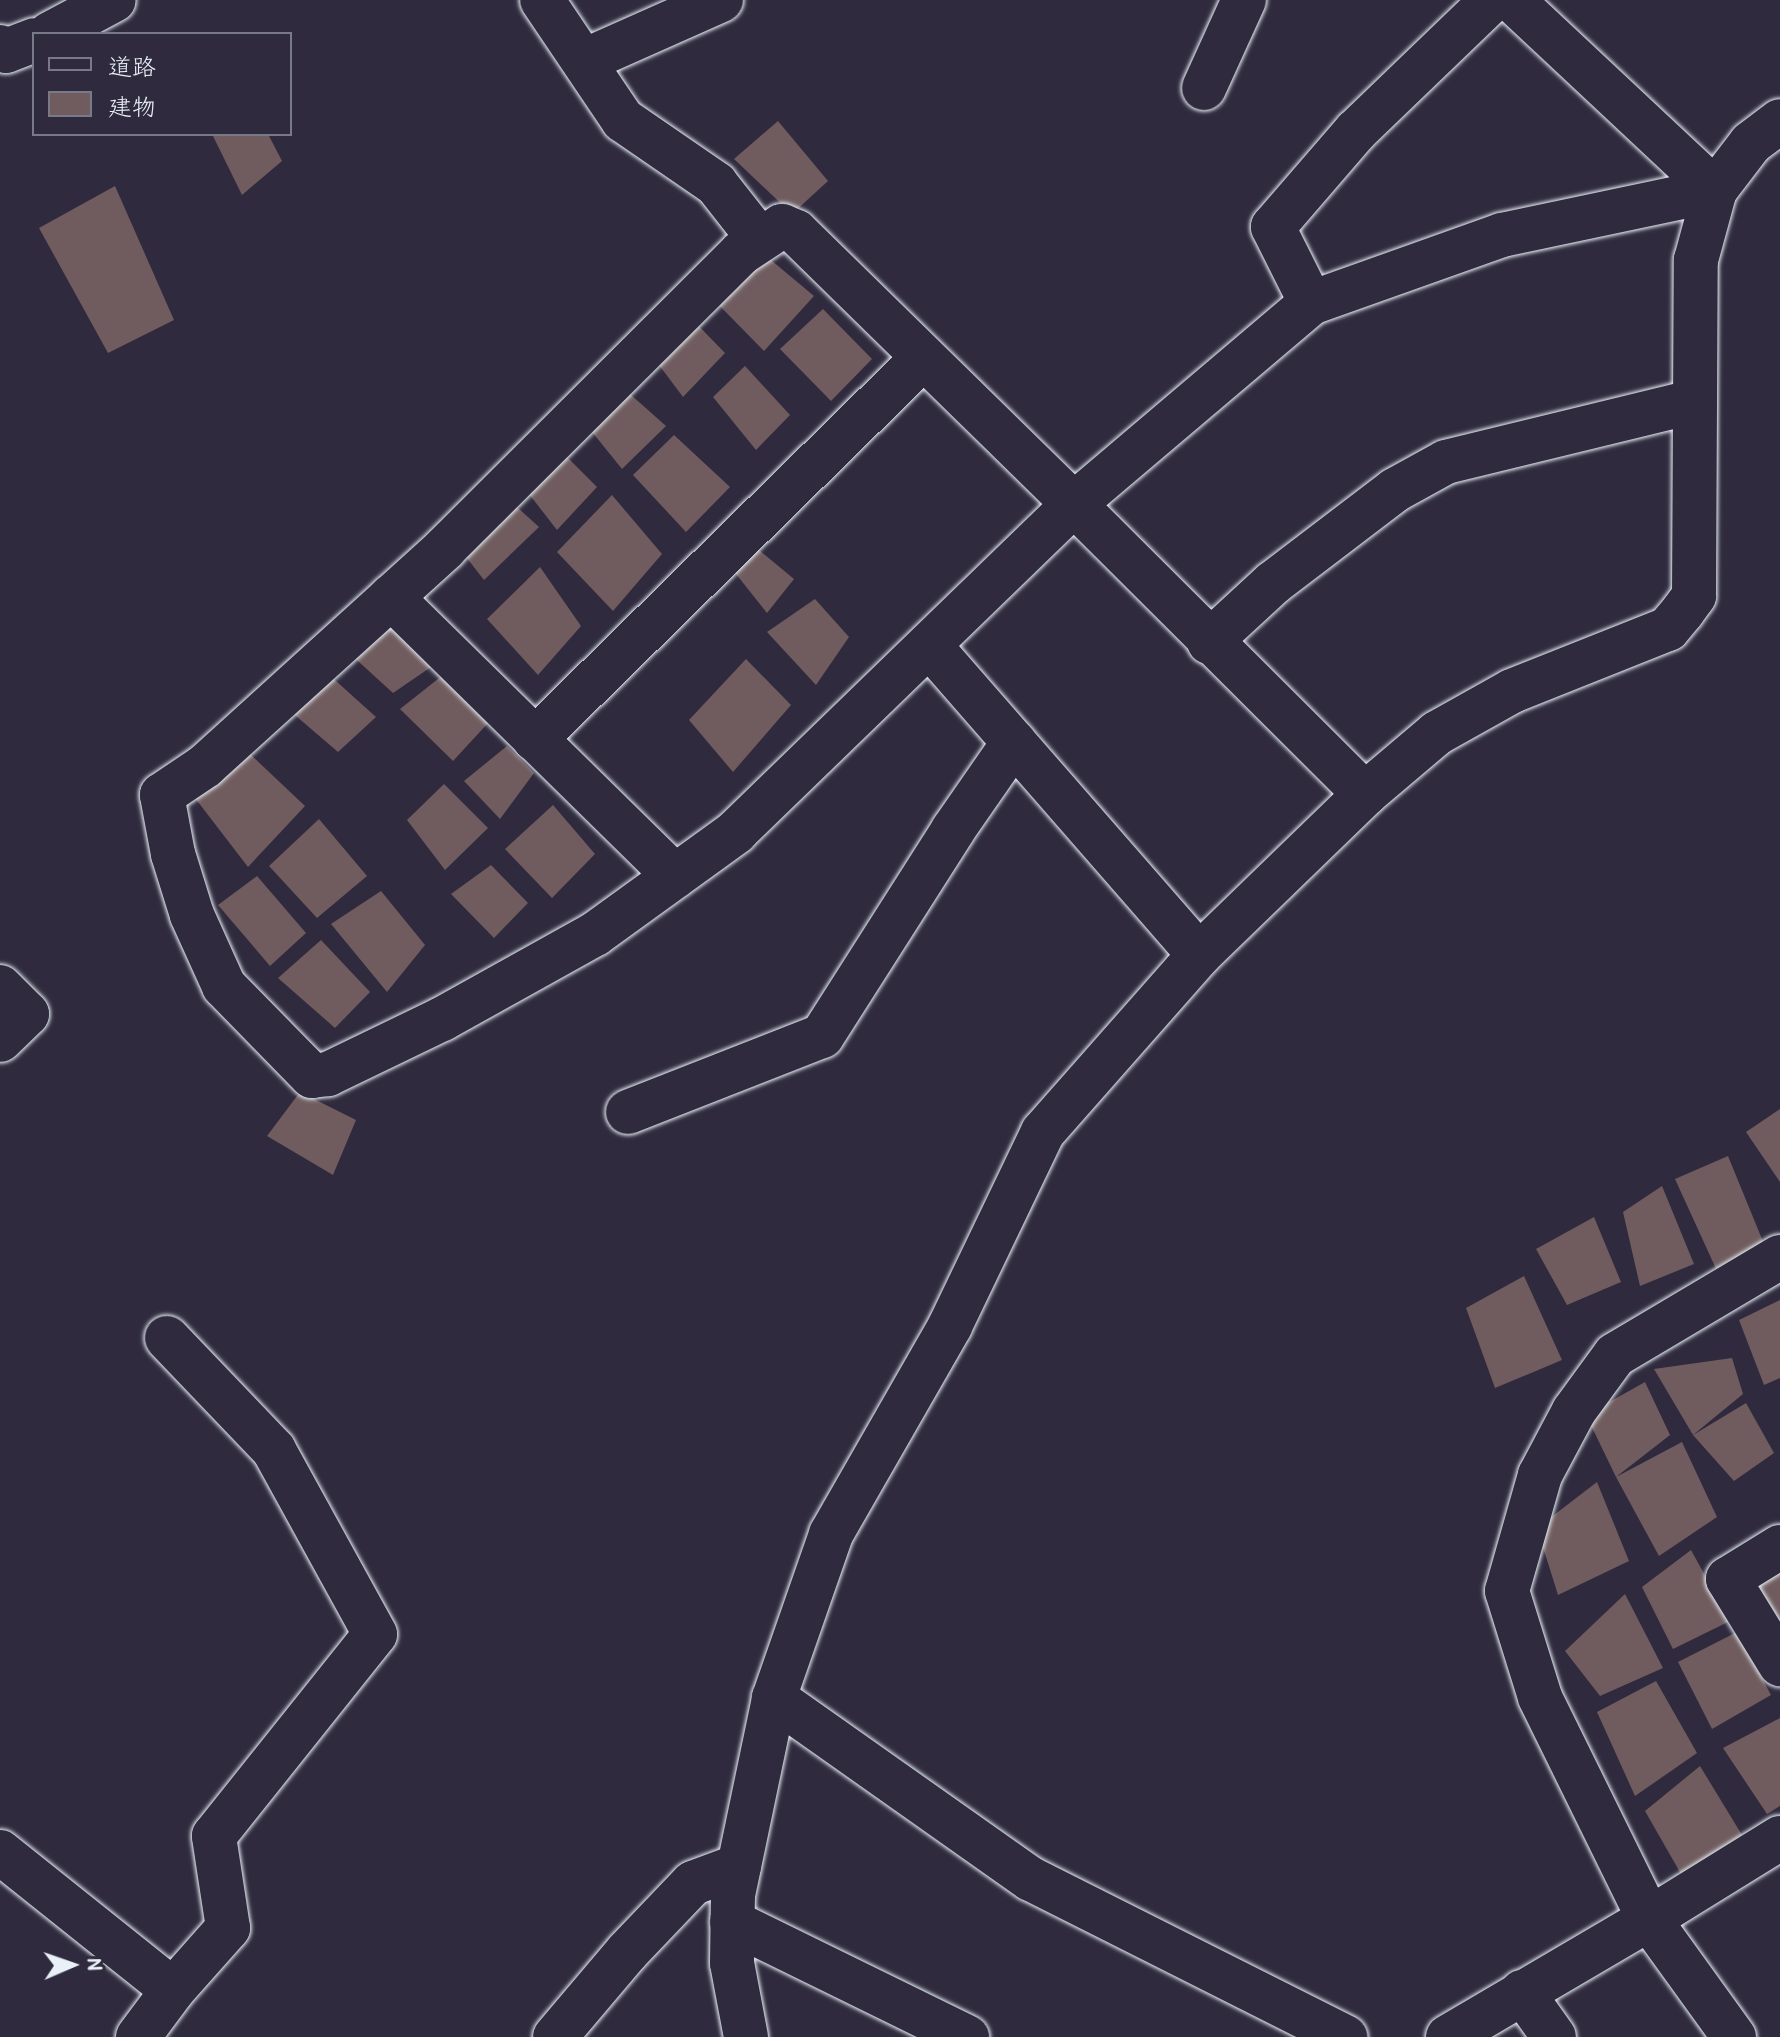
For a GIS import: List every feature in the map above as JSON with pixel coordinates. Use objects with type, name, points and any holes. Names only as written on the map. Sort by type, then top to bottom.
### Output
[{"type":"street","points":[[54,32],[114,0]]},
{"type":"street","points":[[542,0],[623,120],[716,184],[760,240]]},
{"type":"street","points":[[584,61],[721,0]]},
{"type":"street","points":[[1204,88],[1244,0]]},
{"type":"street","points":[[1311,303],[1273,227],[1356,131],[1492,0]]},
{"type":"street","points":[[1512,0],[1715,190]]},
{"type":"street","points":[[0,47],[6,51],[32,41]]},
{"type":"street","points":[[746,2037],[732,1963],[732,1922],[739,1866],[774,1698],[831,1534],[950,1326],[1043,1132],[1199,955],[1365,794],[1437,733],[1512,691],[1668,629],[1694,596],[1696,260],[1715,190],[1751,143],[1780,121]]},
{"type":"street","points":[[1365,794],[1209,642],[1074,504],[791,228],[775,228],[741,253],[445,548],[205,766],[162,795],[173,854],[192,915],[224,986],[312,1076],[328,1074],[442,1019],[595,934],[736,832],[1074,504],[1311,303],[1502,235],[1715,190]]},
{"type":"street","points":[[535,739],[924,357]]},
{"type":"street","points":[[1209,642],[1273,583],[1395,490],[1446,462],[1693,402]]},
{"type":"street","points":[[391,597],[675,876]]},
{"type":"street","points":[[929,645],[1199,955]]},
{"type":"street","points":[[628,1112],[822,1036],[953,830],[1014,742]]},
{"type":"street","points":[[0,987],[27,1014],[0,1040]]},
{"type":"street","points":[[1734,2037],[1649,1919],[1540,1697],[1507,1591],[1540,1475],[1574,1411],[1615,1355],[1780,1257]]},
{"type":"street","points":[[138,2037],[173,1990],[228,1928],[214,1836],[375,1634],[274,1450],[167,1338]]},
{"type":"street","points":[[1780,1547],[1728,1579],[1780,1664]]},
{"type":"street","points":[[774,1698],[1031,1879],[1345,2037]]},
{"type":"street","points":[[1448,2037],[1780,1838]]},
{"type":"street","points":[[0,1852],[173,1990]]},
{"type":"street","points":[[573,2028],[693,1883],[739,1866]]},
{"type":"street","points":[[732,1922],[967,2037]]},
{"type":"street","points":[[1522,1992],[1554,2037]]},
{"type":"building","points":[[778,121],[828,181],[792,214],[734,159]]},
{"type":"building","points":[[213,136],[269,136],[282,161],[242,195]]},
{"type":"building","points":[[115,186],[174,320],[108,353],[39,228]]},
{"type":"building","points":[[759,250],[814,296],[764,351],[710,296]]},
{"type":"building","points":[[823,309],[872,359],[831,401],[780,349]]},
{"type":"building","points":[[689,316],[725,353],[683,397],[650,353]]},
{"type":"building","points":[[745,366],[790,415],[756,450],[713,397]]},
{"type":"building","points":[[621,386],[666,426],[622,469],[584,422]]},
{"type":"building","points":[[674,435],[730,487],[686,532],[633,475]]},
{"type":"building","points":[[560,450],[597,487],[557,530],[522,485]]},
{"type":"building","points":[[612,495],[662,554],[613,611],[557,552]]},
{"type":"building","points":[[507,498],[539,527],[484,580],[459,548]]},
{"type":"building","points":[[754,546],[794,579],[767,613],[732,569]]},
{"type":"building","points":[[540,567],[581,626],[538,675],[487,619]]},
{"type":"building","points":[[815,599],[849,637],[816,685],[767,632]]},
{"type":"building","points":[[385,617],[434,665],[393,693],[348,652]]},
{"type":"building","points":[[746,659],[791,705],[733,772],[689,720]]},
{"type":"building","points":[[326,672],[376,717],[338,752],[289,710]]},
{"type":"building","points":[[443,675],[489,722],[453,761],[400,709]]},
{"type":"building","points":[[507,746],[534,773],[500,819],[464,781]]},
{"type":"building","points":[[250,754],[305,806],[248,867],[195,798]]},
{"type":"building","points":[[444,784],[488,828],[445,870],[407,820]]},
{"type":"building","points":[[553,805],[595,854],[552,898],[505,849]]},
{"type":"building","points":[[319,819],[367,876],[317,918],[269,866]]},
{"type":"building","points":[[491,865],[528,903],[494,938],[451,894]]},
{"type":"building","points":[[257,876],[306,933],[270,966],[218,905]]},
{"type":"building","points":[[381,891],[425,945],[387,992],[331,924]]},
{"type":"building","points":[[321,940],[370,992],[335,1028],[278,978]]},
{"type":"building","points":[[300,1092],[356,1120],[333,1175],[267,1136]]},
{"type":"building","points":[[1780,1109],[1780,1182],[1746,1132]]},
{"type":"building","points":[[1728,1156],[1764,1244],[1717,1271],[1675,1179]]},
{"type":"building","points":[[1662,1186],[1694,1264],[1640,1286],[1623,1212]]},
{"type":"building","points":[[1594,1217],[1621,1282],[1567,1305],[1536,1249]]},
{"type":"building","points":[[1524,1276],[1562,1360],[1495,1388],[1466,1308]]},
{"type":"building","points":[[1780,1300],[1780,1378],[1764,1385],[1739,1320]]},
{"type":"building","points":[[1732,1358],[1743,1394],[1693,1435],[1654,1369]]},
{"type":"building","points":[[1645,1382],[1670,1435],[1616,1477],[1586,1415]]},
{"type":"building","points":[[1746,1403],[1774,1453],[1734,1481],[1693,1435]]},
{"type":"building","points":[[1682,1442],[1717,1517],[1659,1556],[1616,1477]]},
{"type":"building","points":[[1597,1482],[1629,1561],[1558,1595],[1537,1528]]},
{"type":"building","points":[[1691,1550],[1730,1621],[1673,1649],[1642,1587]]},
{"type":"building","points":[[1780,1567],[1780,1621],[1755,1581]]},
{"type":"building","points":[[1625,1594],[1663,1668],[1600,1696],[1565,1651]]},
{"type":"building","points":[[1737,1632],[1771,1695],[1712,1729],[1678,1662]]},
{"type":"building","points":[[1656,1681],[1697,1753],[1635,1796],[1597,1712]]},
{"type":"building","points":[[1780,1718],[1780,1806],[1767,1814],[1723,1748]]},
{"type":"building","points":[[1700,1766],[1742,1835],[1681,1874],[1645,1811]]}]
